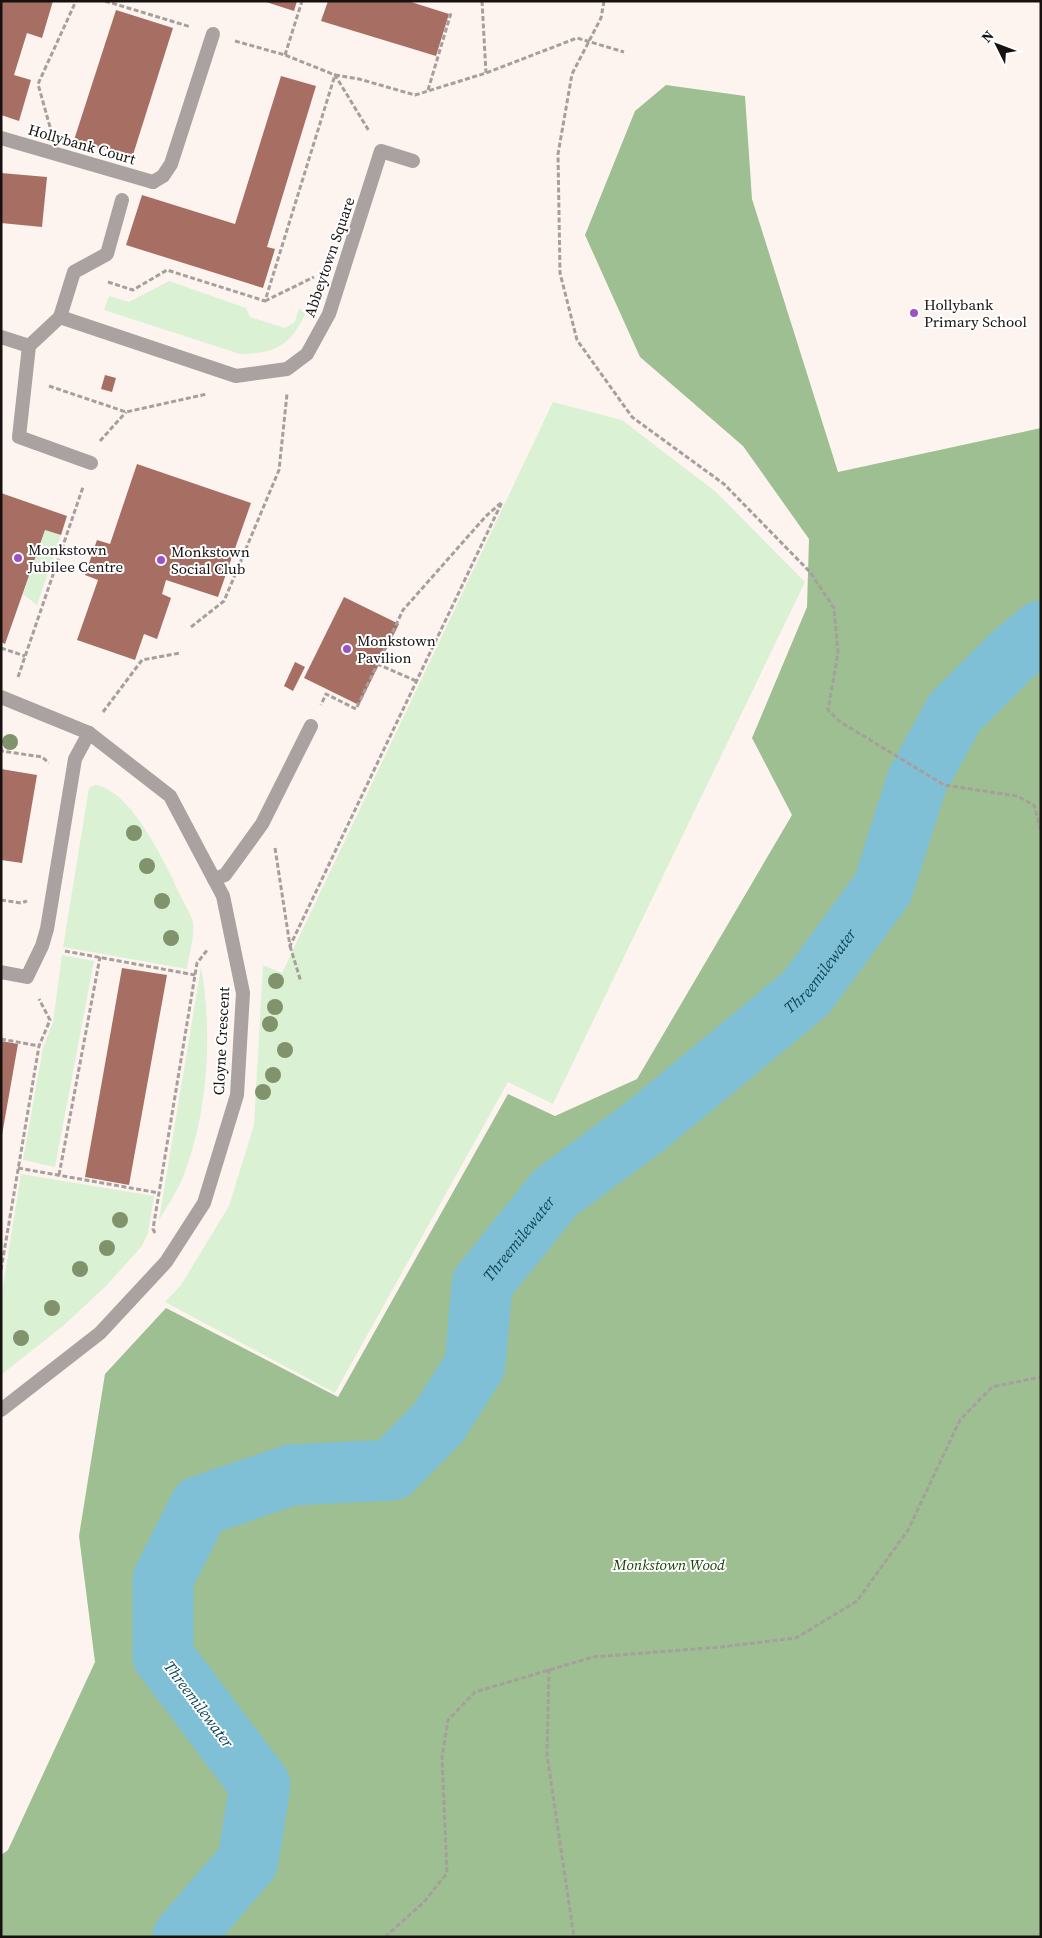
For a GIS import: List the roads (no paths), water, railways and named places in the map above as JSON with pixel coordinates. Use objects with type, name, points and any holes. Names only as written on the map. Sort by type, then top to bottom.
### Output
[{"type":"street","name":"Hollybank Court","points":[[1,138],[45,149],[153,182],[163,176],[171,164],[214,34]]},
{"type":"street","name":"Abbeytown Square","points":[[60,317],[236,376],[286,369],[307,354],[329,314],[381,151],[414,161]]},
{"type":"street","points":[[91,462],[19,437],[29,346],[60,317],[74,272],[107,254],[122,200]]},
{"type":"street","points":[[1,337],[29,346]]},
{"type":"street","name":"Cloyne Crescent","points":[[1,1410],[100,1332],[166,1262],[204,1203],[237,1095],[243,993],[223,896],[170,796],[89,733],[7,698]]},
{"type":"street","points":[[214,879],[225,875],[262,824],[311,726]]},
{"type":"street","points":[[1,972],[27,977],[42,946],[75,759],[89,733]]},
{"type":"waterway","name":"Threemilewater","points":[[183,1937],[248,1861],[260,1785],[163,1656],[163,1579],[200,1506],[291,1475],[392,1470],[439,1422],[475,1365],[482,1284],[555,1193],[643,1128],[806,993],[883,888],[917,781],[955,712],[1009,658],[1041,631]]},
{"type":"place","name":"Hollybank Primary School","points":[[914,313]]},
{"type":"place","name":"Monkstown Jubilee Centre","points":[[18,558]]},
{"type":"place","name":"Monkstown Social Club","points":[[161,560]]},
{"type":"place","name":"Monkstown Pavilion","points":[[347,649]]},
{"type":"park label","name":"Monkstown Wood","points":[[669,1564]]}]
